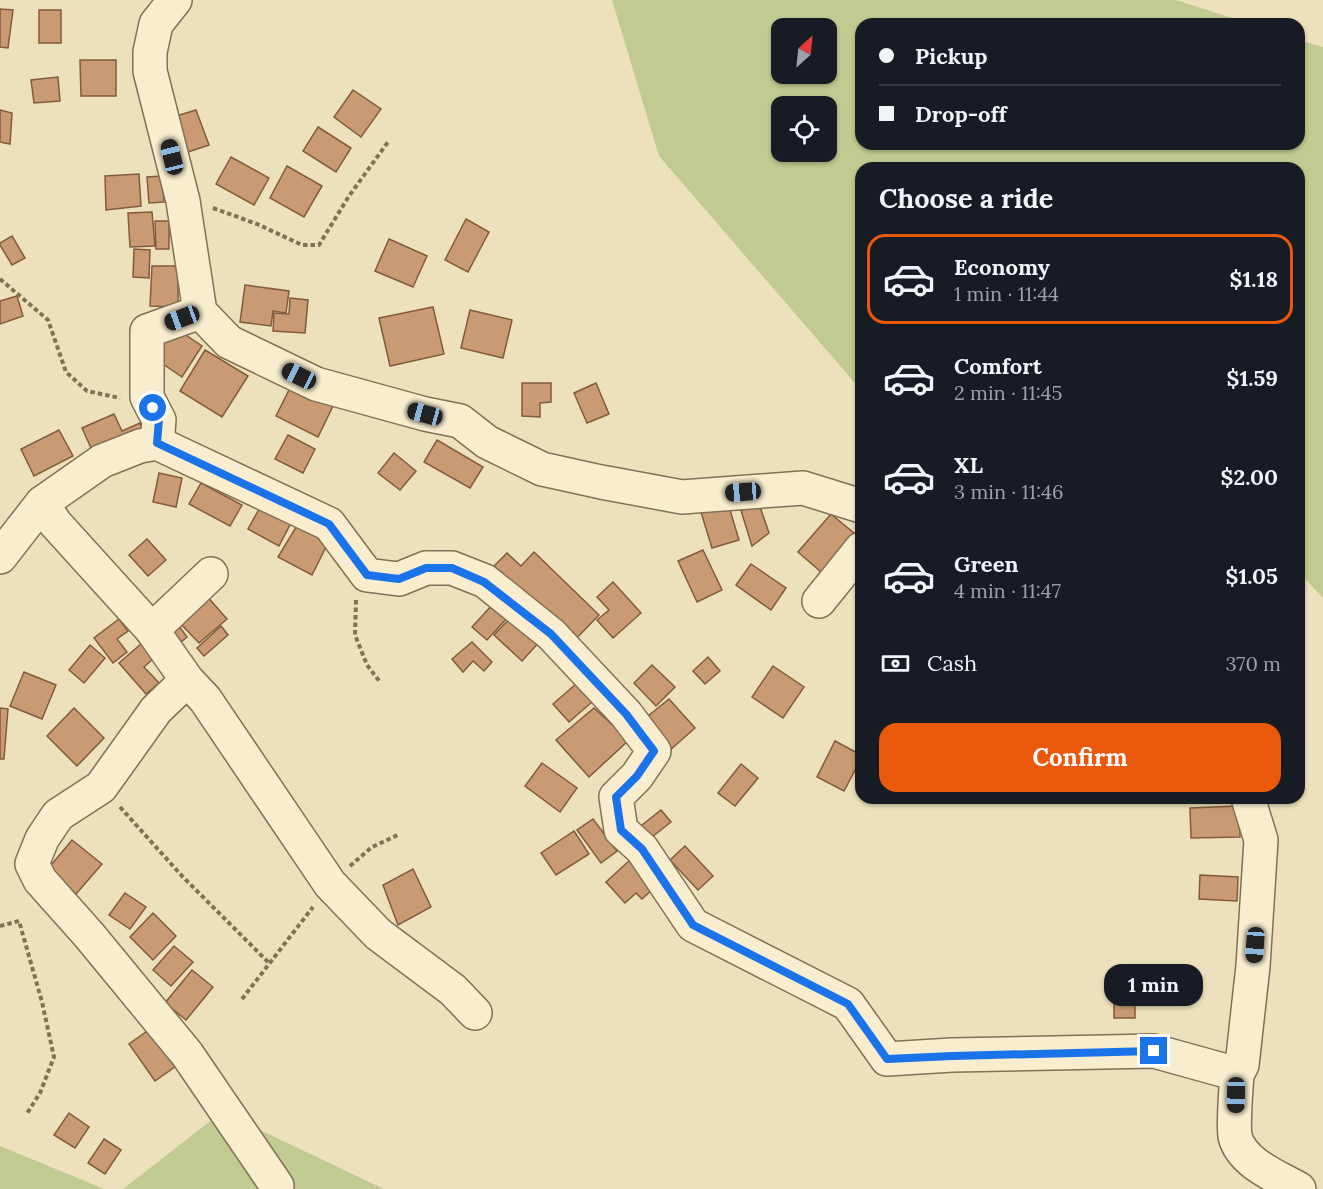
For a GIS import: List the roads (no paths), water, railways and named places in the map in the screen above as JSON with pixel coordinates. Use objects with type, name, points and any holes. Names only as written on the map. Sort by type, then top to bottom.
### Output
[{"type":"street","points":[[175,0],[156,24],[150,51],[150,71],[183,201],[200,312],[230,342],[316,384],[425,414],[460,421],[487,442],[542,469],[682,497],[804,488],[855,504]]},
{"type":"street","points":[[157,443],[159,420],[147,397],[147,332],[200,312]]},
{"type":"street","points":[[0,556],[42,503],[102,461],[140,446],[157,443],[329,524],[367,575],[399,579],[426,568],[452,568],[484,582],[551,634],[626,714],[654,751],[637,776],[616,797],[621,830],[642,849],[693,925],[848,1004],[887,1059],[1154,1051],[1236,1074]]},
{"type":"street","points":[[42,503],[55,523],[153,630],[187,680],[205,699],[330,884],[378,934],[453,990],[474,1014]]},
{"type":"street","points":[[819,601],[855,556]]},
{"type":"street","points":[[153,630],[211,574]]},
{"type":"street","points":[[187,680],[156,711],[101,787],[58,814],[42,838],[32,864],[40,880],[89,935],[187,1054],[277,1186]]},
{"type":"street","points":[[1250,804],[1261,840],[1253,966],[1242,1065],[1236,1074],[1235,1137],[1245,1153],[1258,1166],[1299,1189]]}]
